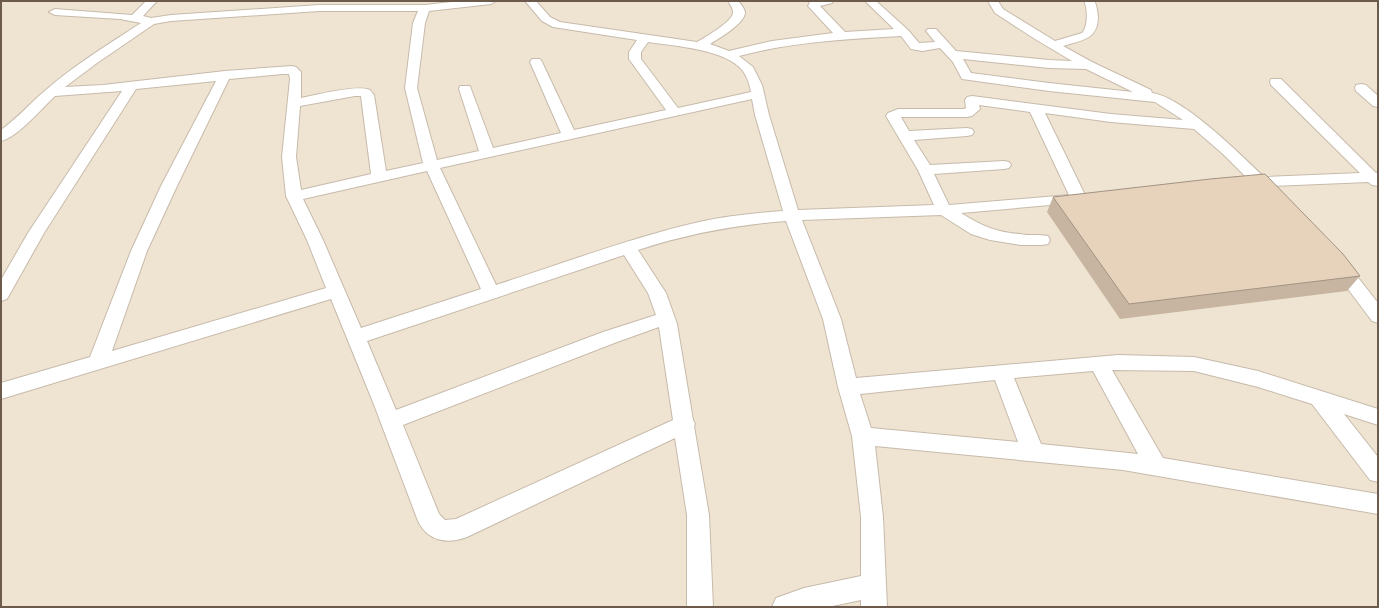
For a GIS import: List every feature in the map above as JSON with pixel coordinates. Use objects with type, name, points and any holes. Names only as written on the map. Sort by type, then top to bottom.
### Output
[{"type":"street","points":[[135,18],[152,1]]},
{"type":"street","points":[[258,13],[268,1]]},
{"type":"street","points":[[55,12],[135,18],[150,21],[171,18],[258,13],[320,4],[425,8],[491,1]]},
{"type":"street","points":[[530,1],[546,19],[557,26],[711,48],[729,55],[749,70],[756,85],[762,115],[792,215],[832,319],[848,387],[863,436],[872,518],[874,596],[804,600],[785,607]]},
{"type":"street","points":[[699,46],[731,24],[738,16],[739,10],[733,1]]},
{"type":"street","points":[[828,1],[818,2],[814,4],[814,6],[842,36]]},
{"type":"street","points":[[870,1],[904,32],[915,46],[948,49],[1049,64],[1088,66]]},
{"type":"street","points":[[993,1],[999,11],[1011,20],[1054,46],[1088,66],[1158,98],[1187,116],[1228,151],[1252,183],[1276,198]]},
{"type":"street","points":[[1054,46],[1086,35],[1090,31],[1092,18],[1090,1]]},
{"type":"street","points":[[425,8],[419,23],[411,88],[431,165],[491,292]]},
{"type":"street","points":[[1,137],[22,121],[51,92],[93,60],[150,21]]},
{"type":"street","points":[[932,31],[948,49],[966,76],[1049,87],[1158,98]]},
{"type":"street","points":[[729,55],[778,43],[842,36],[904,32]]},
{"type":"street","points":[[644,39],[635,52],[634,59],[674,112]]},
{"type":"street","points":[[536,62],[570,135]]},
{"type":"street","points":[[1049,64],[1049,87],[1056,111]]},
{"type":"street","points":[[51,92],[224,75],[292,70],[296,72],[289,157],[294,196],[315,240],[356,337],[430,521],[437,528],[446,531],[459,529],[685,424]]},
{"type":"street","points":[[98,362],[140,251],[169,186],[224,75]]},
{"type":"street","points":[[1276,82],[1376,179]]},
{"type":"street","points":[[1,295],[36,233],[132,85]]},
{"type":"street","points":[[465,88],[487,152]]},
{"type":"street","points":[[1361,88],[1378,103]]},
{"type":"street","points":[[293,103],[355,92],[365,93],[367,95],[379,176]]},
{"type":"street","points":[[294,196],[487,152],[758,94]]},
{"type":"street","points":[[1042,240],[1021,240],[996,236],[977,230],[944,210],[925,170],[893,118],[894,114],[967,113],[973,109],[972,100],[1112,118],[1198,125]]},
{"type":"street","points":[[1035,107],[1079,199]]},
{"type":"street","points":[[904,136],[967,132]]},
{"type":"street","points":[[925,170],[1004,165]]},
{"type":"street","points":[[1252,183],[1376,179]]},
{"type":"street","points":[[356,337],[628,247],[700,227],[747,219],[792,215],[944,210],[1095,198]]},
{"type":"street","points":[[628,247],[657,293],[666,318],[685,424],[698,515],[700,607]]},
{"type":"street","points":[[1328,253],[1378,316]]},
{"type":"street","points":[[1,391],[336,291]]},
{"type":"street","points":[[391,421],[610,337],[666,318]]},
{"type":"street","points":[[848,387],[1118,362],[1194,364],[1258,379],[1378,417]]},
{"type":"street","points":[[1099,364],[1155,465]]},
{"type":"street","points":[[1002,372],[1033,452]]},
{"type":"street","points":[[1319,398],[1378,473]]},
{"type":"street","points":[[863,436],[1155,465],[1378,504]]},
{"type":"shaded area","points":[[1,1],[1378,1],[1378,607],[1,607]]},
{"type":"building","points":[[1265,174],[1343,254],[1360,276],[1129,304],[1053,197],[1210,179]]}]
